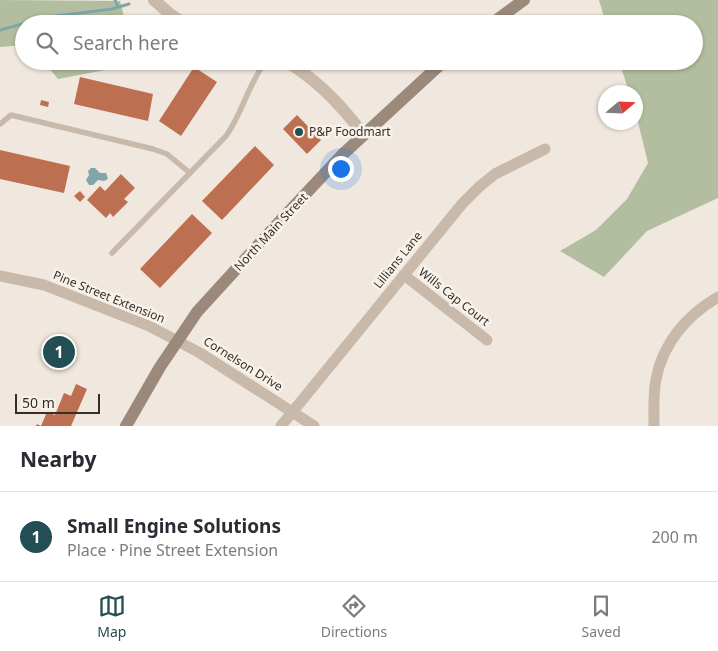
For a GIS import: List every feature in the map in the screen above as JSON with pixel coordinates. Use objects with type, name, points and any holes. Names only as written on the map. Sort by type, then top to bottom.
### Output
[{"type":"main road","points":[[503,15],[524,0]]},
{"type":"main road","name":"North Main Street","points":[[126,426],[160,367],[197,312],[363,134],[434,70]]},
{"type":"street","points":[[154,0],[172,15]]},
{"type":"street","points":[[299,70],[322,88],[353,120],[363,134]]},
{"type":"street","name":"Lillians Lane","points":[[292,412],[462,204],[495,174],[545,149]]},
{"type":"street","name":"Wills Cap Court","points":[[404,275],[488,340]]},
{"type":"street","name":"Pine Street Extension","points":[[0,276],[44,285],[70,294],[149,326],[178,341]]},
{"type":"street","points":[[654,426],[654,390],[664,355],[685,323],[695,313],[718,297]]},
{"type":"street","name":"Cornelson Drive","points":[[178,341],[200,352],[314,426]]},
{"type":"street","points":[[281,426],[292,412]]},
{"type":"lane","points":[[112,253],[226,136],[235,123],[258,70]]},
{"type":"lane","points":[[0,124],[11,115],[153,149],[167,154],[190,173]]},
{"type":"green space","points":[[0,0],[120,1],[124,15],[15,15],[15,46],[0,47]]},
{"type":"green space","points":[[599,0],[718,0],[718,198],[647,231],[604,277],[560,251],[596,230],[627,199],[648,163],[640,130],[643,130],[643,85],[627,85],[622,70],[703,70],[703,15],[603,15]]},
{"type":"green space","points":[[50,70],[105,70],[58,79]]},
{"type":"water","points":[[91,168],[95,168],[100,173],[106,173],[108,179],[104,181],[98,180],[93,185],[89,185],[86,180],[89,175],[88,171]]},
{"type":"building","points":[[192,70],[199,70],[217,82],[181,136],[159,121]]},
{"type":"building","points":[[80,77],[153,94],[148,121],[74,104]]},
{"type":"building","points":[[41,100],[49,102],[48,107],[40,105]]},
{"type":"building","points":[[297,115],[321,140],[307,154],[283,129]]},
{"type":"building","points":[[255,146],[274,165],[222,220],[202,201]]},
{"type":"building","points":[[0,150],[70,166],[64,193],[0,179]]},
{"type":"building","points":[[121,174],[135,188],[124,199],[128,202],[113,217],[110,213],[106,218],[87,200],[100,186],[105,191]]},
{"type":"building","points":[[80,191],[85,197],[80,202],[74,196]]},
{"type":"building","points":[[192,214],[212,233],[160,288],[140,269]]},
{"type":"building","points":[[53,338],[72,346],[65,365],[46,357]]},
{"type":"building","points":[[76,384],[87,389],[71,426],[41,426],[47,412],[55,415],[64,393],[71,396]]},
{"type":"waterway","points":[[115,0],[118,7]]},
{"type":"waterway","points":[[64,15],[112,9],[129,4]]},
{"type":"waterway","points":[[0,30],[15,26]]},
{"type":"place","name":"P&P Foodmart","points":[[299,132]]},
{"type":"place","name":"Small Engine Solutions","points":[[59,352]]}]
